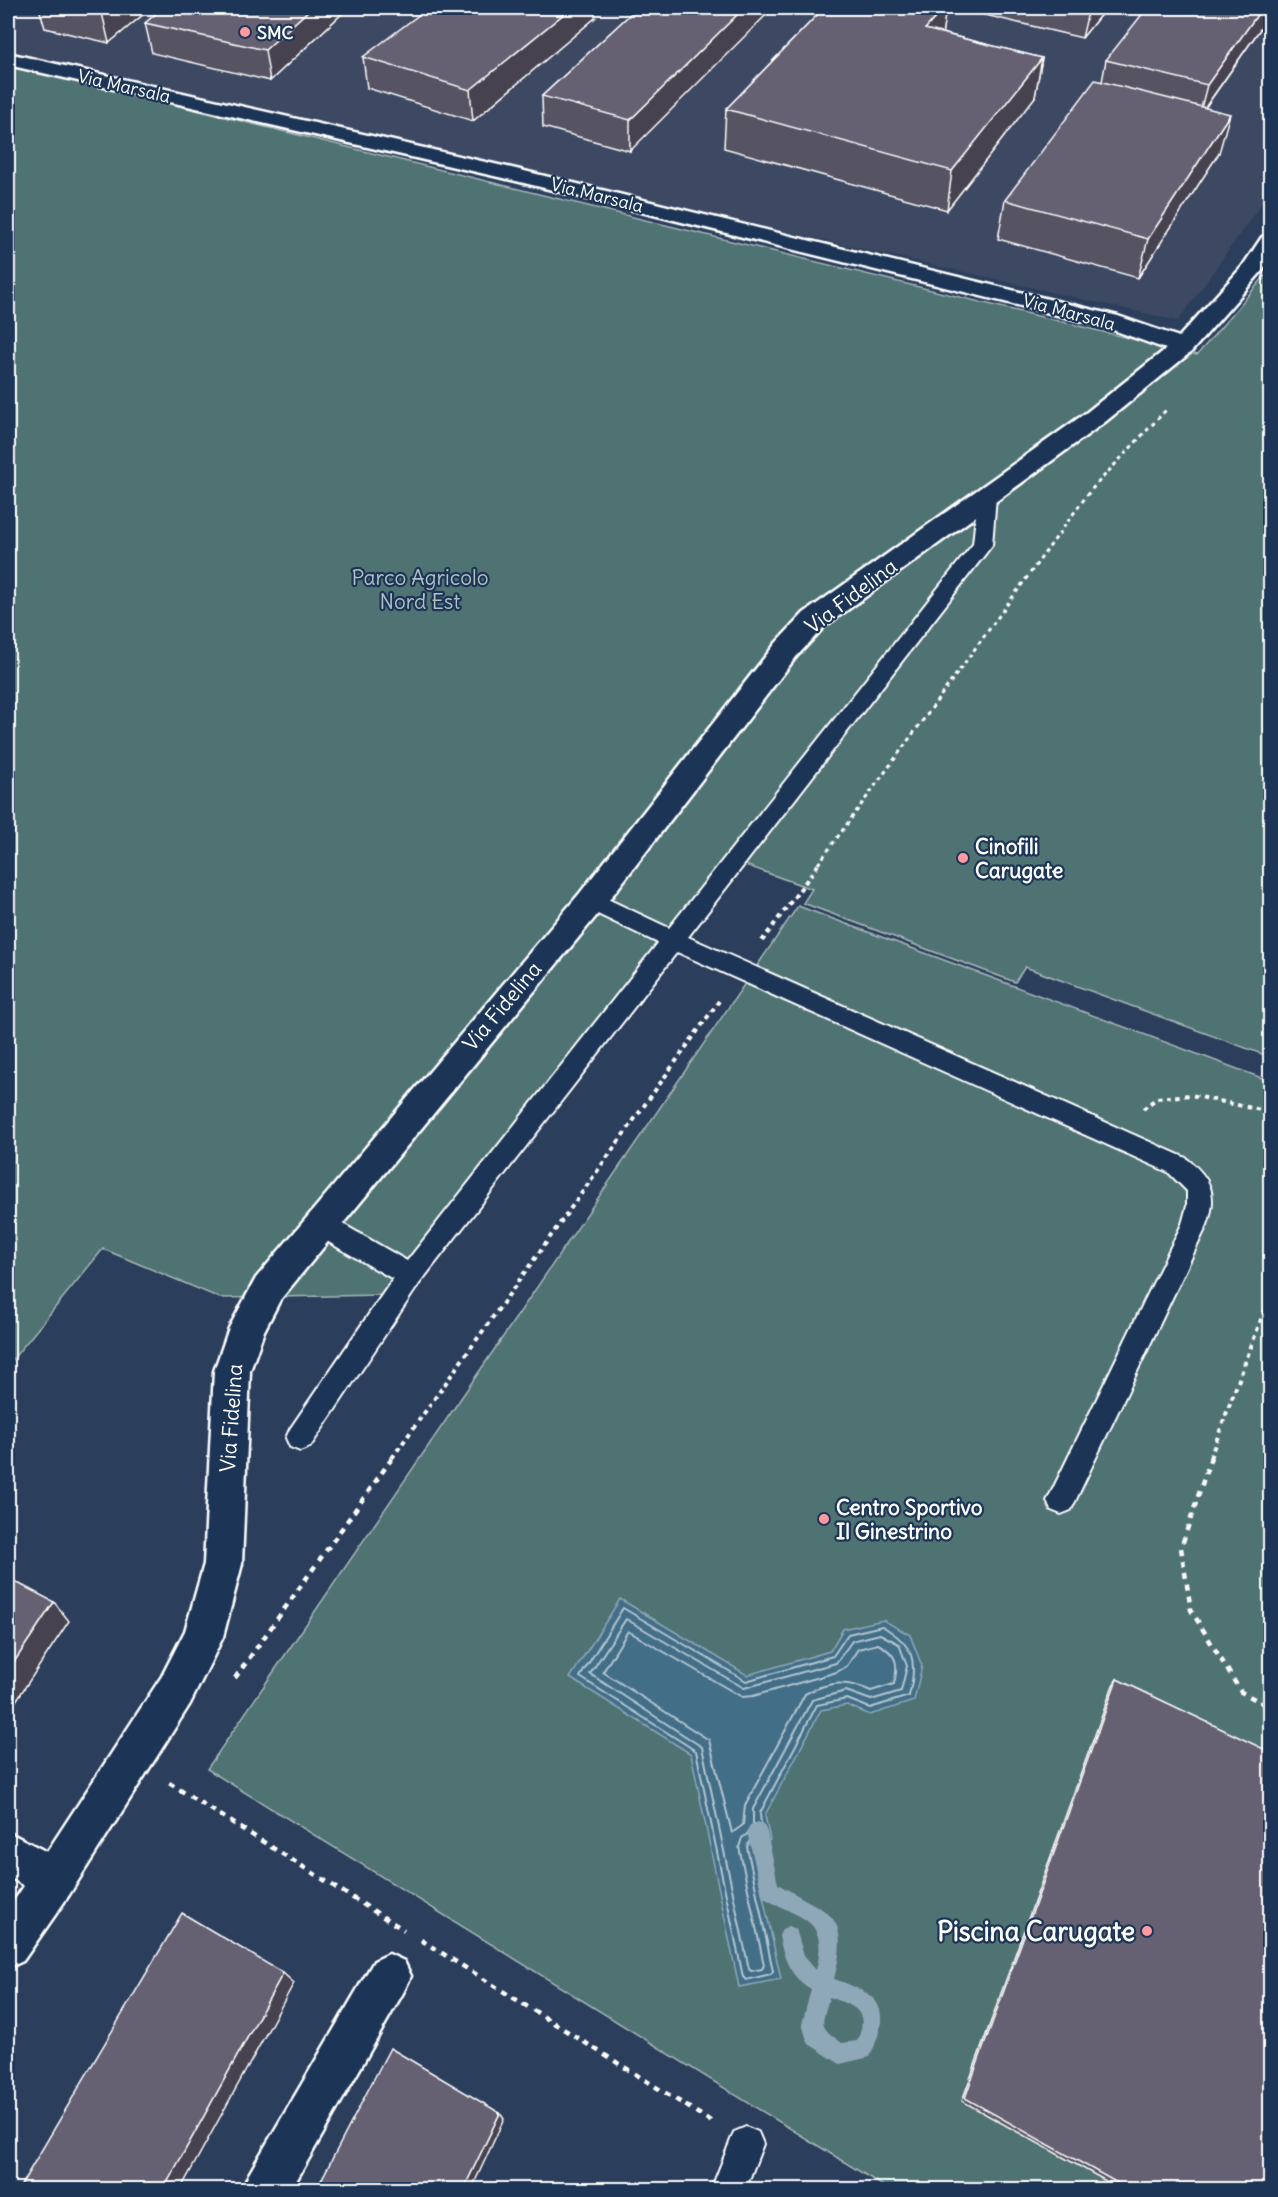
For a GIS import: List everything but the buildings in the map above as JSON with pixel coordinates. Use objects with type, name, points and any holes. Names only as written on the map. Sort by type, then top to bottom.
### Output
[{"type":"street","name":"Via Marsala","points":[[8,59],[516,175],[1099,318],[1183,348]]},
{"type":"street","name":"Via Fidelina","points":[[8,1946],[54,1880],[176,1690],[203,1637],[223,1564],[232,1371],[237,1349],[268,1289],[591,901],[786,650],[814,620],[1096,417],[1183,348],[1251,271],[1270,242]]},
{"type":"street","points":[[8,1853],[54,1880]]},
{"type":"street","points":[[265,2190],[388,1976]]},
{"type":"lane","points":[[300,1438],[410,1276],[982,545],[987,496]]},
{"type":"lane","points":[[591,901],[740,972],[1177,1165],[1191,1175],[1200,1191],[1201,1207],[1060,1501]]},
{"type":"lane","points":[[320,1224],[410,1276]]},
{"type":"lane","points":[[728,2190],[746,2144]]},
{"type":"path","points":[[232,1682],[740,972],[1090,491],[1168,407]]},
{"type":"path","points":[[1108,1134],[1157,1098],[1191,1095],[1270,1112]]},
{"type":"path","points":[[1270,1303],[1263,1314],[1194,1503],[1181,1548],[1191,1610],[1241,1692],[1270,1707]]},
{"type":"path","points":[[163,1779],[746,2144]]},
{"type":"shaded area","points":[[8,8],[1270,8],[1270,192],[1178,321],[8,54]]},
{"type":"green space","name":"Parco Agricolo Nord Est","points":[[8,64],[1197,355],[1270,270],[1270,1057],[1025,967],[1015,982],[803,903],[812,889],[731,860],[384,1295],[220,1298],[103,1249],[8,1365]]},
{"type":"green space","name":"Centro Sportivo Il Ginestrino","points":[[798,906],[1270,1081],[1270,2189],[888,2189],[207,1769]]},
{"type":"water","points":[[620,1599],[747,1675],[830,1651],[843,1629],[883,1620],[910,1635],[922,1666],[914,1701],[870,1715],[847,1705],[821,1710],[765,1815],[770,1840],[752,1846],[781,1979],[739,1987],[691,1754],[570,1678]]},
{"type":"waterway","points":[[757,1832],[770,1890],[811,1912],[826,1926],[831,1951],[822,1984]]},
{"type":"waterway","points":[[789,1936],[792,1952],[801,1970],[822,1984]]},
{"type":"waterway","points":[[822,1984],[857,1998],[867,2005],[872,2015],[872,2030],[863,2050],[840,2054],[816,2037],[812,2024],[822,1984]]},
{"type":"place","name":"SMC","points":[[245,32]]},
{"type":"place","name":"Cinofili Carugate","points":[[963,858]]},
{"type":"place","name":"Centro Sportivo Il Ginestrino","points":[[824,1519]]},
{"type":"place","name":"Piscina Carugate","points":[[1147,1931]]}]
